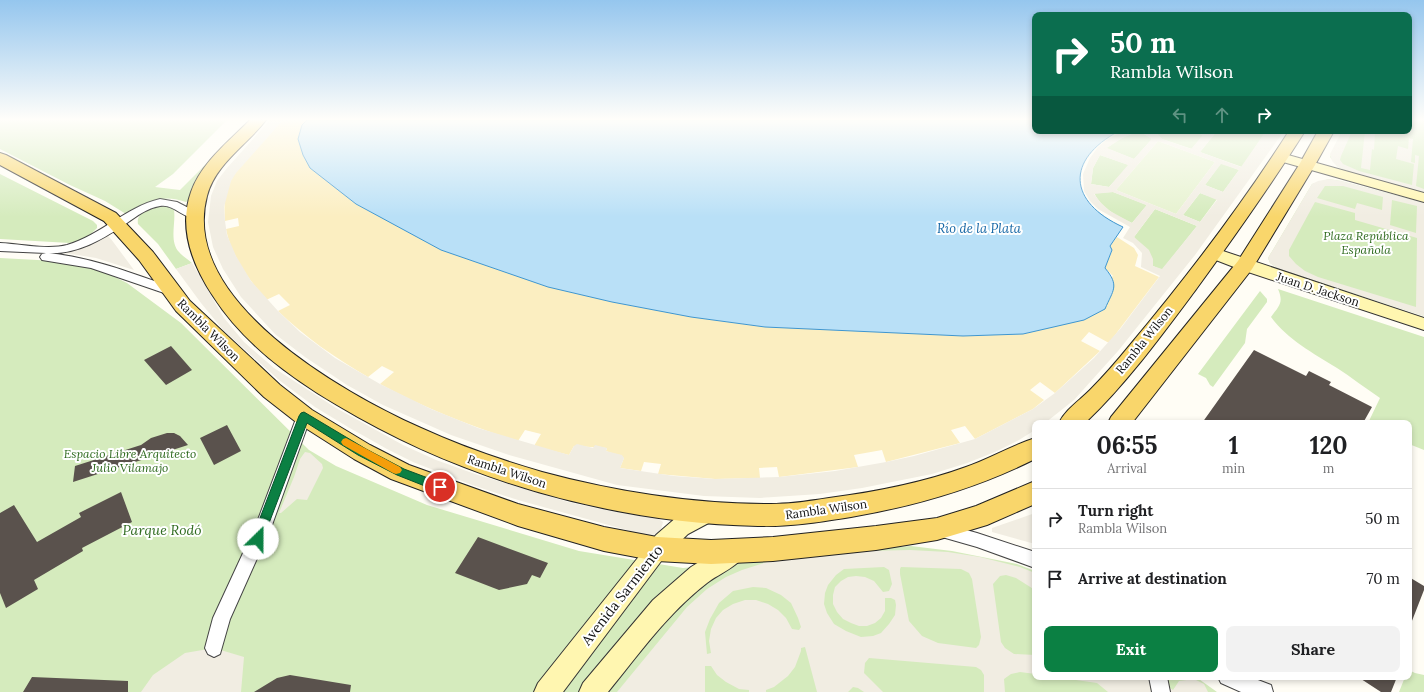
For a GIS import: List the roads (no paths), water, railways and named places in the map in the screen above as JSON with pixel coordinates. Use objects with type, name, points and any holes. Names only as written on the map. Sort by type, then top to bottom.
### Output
[{"type":"main road","name":"Rambla Wilson","points":[[229,152],[208,176],[198,196],[196,235],[204,263],[225,299],[252,332],[303,373],[367,413],[461,455],[498,469],[551,485],[619,500],[708,512],[786,515],[896,498],[932,490],[978,474],[1032,449]]},
{"type":"main road","name":"Rambla Wilson","points":[[1073,420],[1140,348],[1214,253],[1256,195],[1284,152]]},
{"type":"main road","points":[[1121,420],[1245,265],[1314,152]]},
{"type":"main road","name":"Rambla Wilson","points":[[0,158],[96,208],[110,217],[146,256],[183,306],[272,391],[304,416],[362,452],[400,472],[518,515],[604,539],[657,549],[711,552],[737,551],[876,538],[937,529],[978,517],[1032,493]]},
{"type":"street","points":[[1281,157],[1424,198]]},
{"type":"street","points":[[0,247],[55,250],[69,248],[99,236],[141,209],[160,202],[173,204],[196,216]]},
{"type":"street","name":"Juan D. Jackson","points":[[1214,253],[1245,265],[1424,324]]},
{"type":"street","points":[[0,255],[56,257],[97,265],[135,280],[171,290]]},
{"type":"street","points":[[214,648],[222,618],[264,526],[304,416]]},
{"type":"street","name":"Avenida Sarmiento","points":[[547,692],[657,549],[672,532],[686,521],[708,512]]},
{"type":"street","points":[[937,529],[977,540],[1032,559]]},
{"type":"street","points":[[592,692],[661,608],[699,575],[737,551]]},
{"type":"street","points":[[1159,680],[1161,692]]},
{"type":"street","points":[[1234,680],[1264,692]]},
{"type":"street","points":[[1254,680],[1264,692]]},
{"type":"water","name":"Río de la Plata","points":[[302,152],[1091,152],[1082,168],[1080,180],[1083,193],[1092,206],[1105,217],[1123,227],[1110,246],[1112,250],[1105,268],[1110,274],[1114,288],[1105,309],[1084,320],[1023,334],[963,336],[765,327],[691,317],[612,302],[548,287],[441,250],[356,204],[310,168]]},
{"type":"park label","name":"Plaza República Española","points":[[1366,242]]},
{"type":"park label","name":"Espacio Libre Arquitecto Julio Vilamajo","points":[[130,460]]},
{"type":"park label","name":"Parque Rodó","points":[[162,530]]}]
